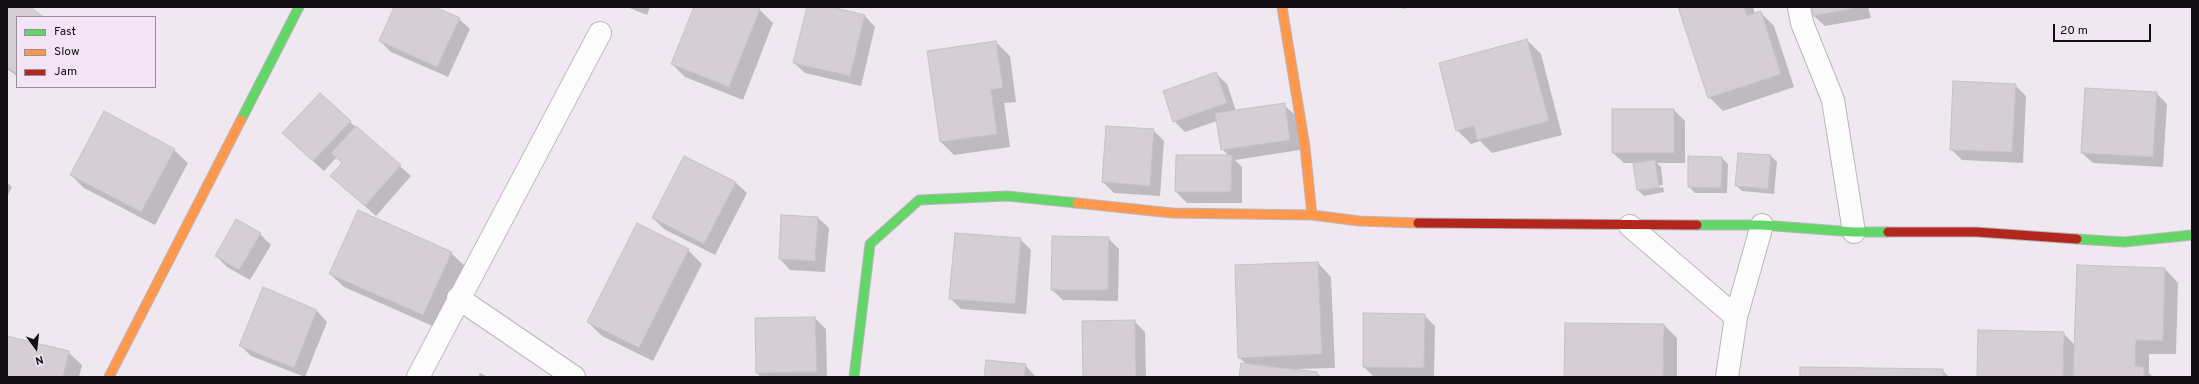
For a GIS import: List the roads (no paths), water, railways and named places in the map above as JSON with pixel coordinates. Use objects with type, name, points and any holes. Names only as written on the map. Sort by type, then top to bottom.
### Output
[{"type":"street","points":[[109,377],[299,7]]},
{"type":"street","points":[[1282,7],[1305,147],[1312,216]]},
{"type":"street","points":[[1799,7],[1802,22],[1833,100],[1854,232]]},
{"type":"street","points":[[418,377],[458,298],[600,33]]},
{"type":"street","points":[[854,377],[870,244],[919,200],[1008,196],[1172,213],[1312,216],[1359,221],[1416,223],[1533,222],[1630,226],[1762,225],[1854,232],[1976,232],[2124,242],[2192,236]]},
{"type":"street","points":[[1727,377],[1736,317],[1762,225]]},
{"type":"street","points":[[1630,226],[1736,317]]},
{"type":"street","points":[[458,298],[574,377]]}]
